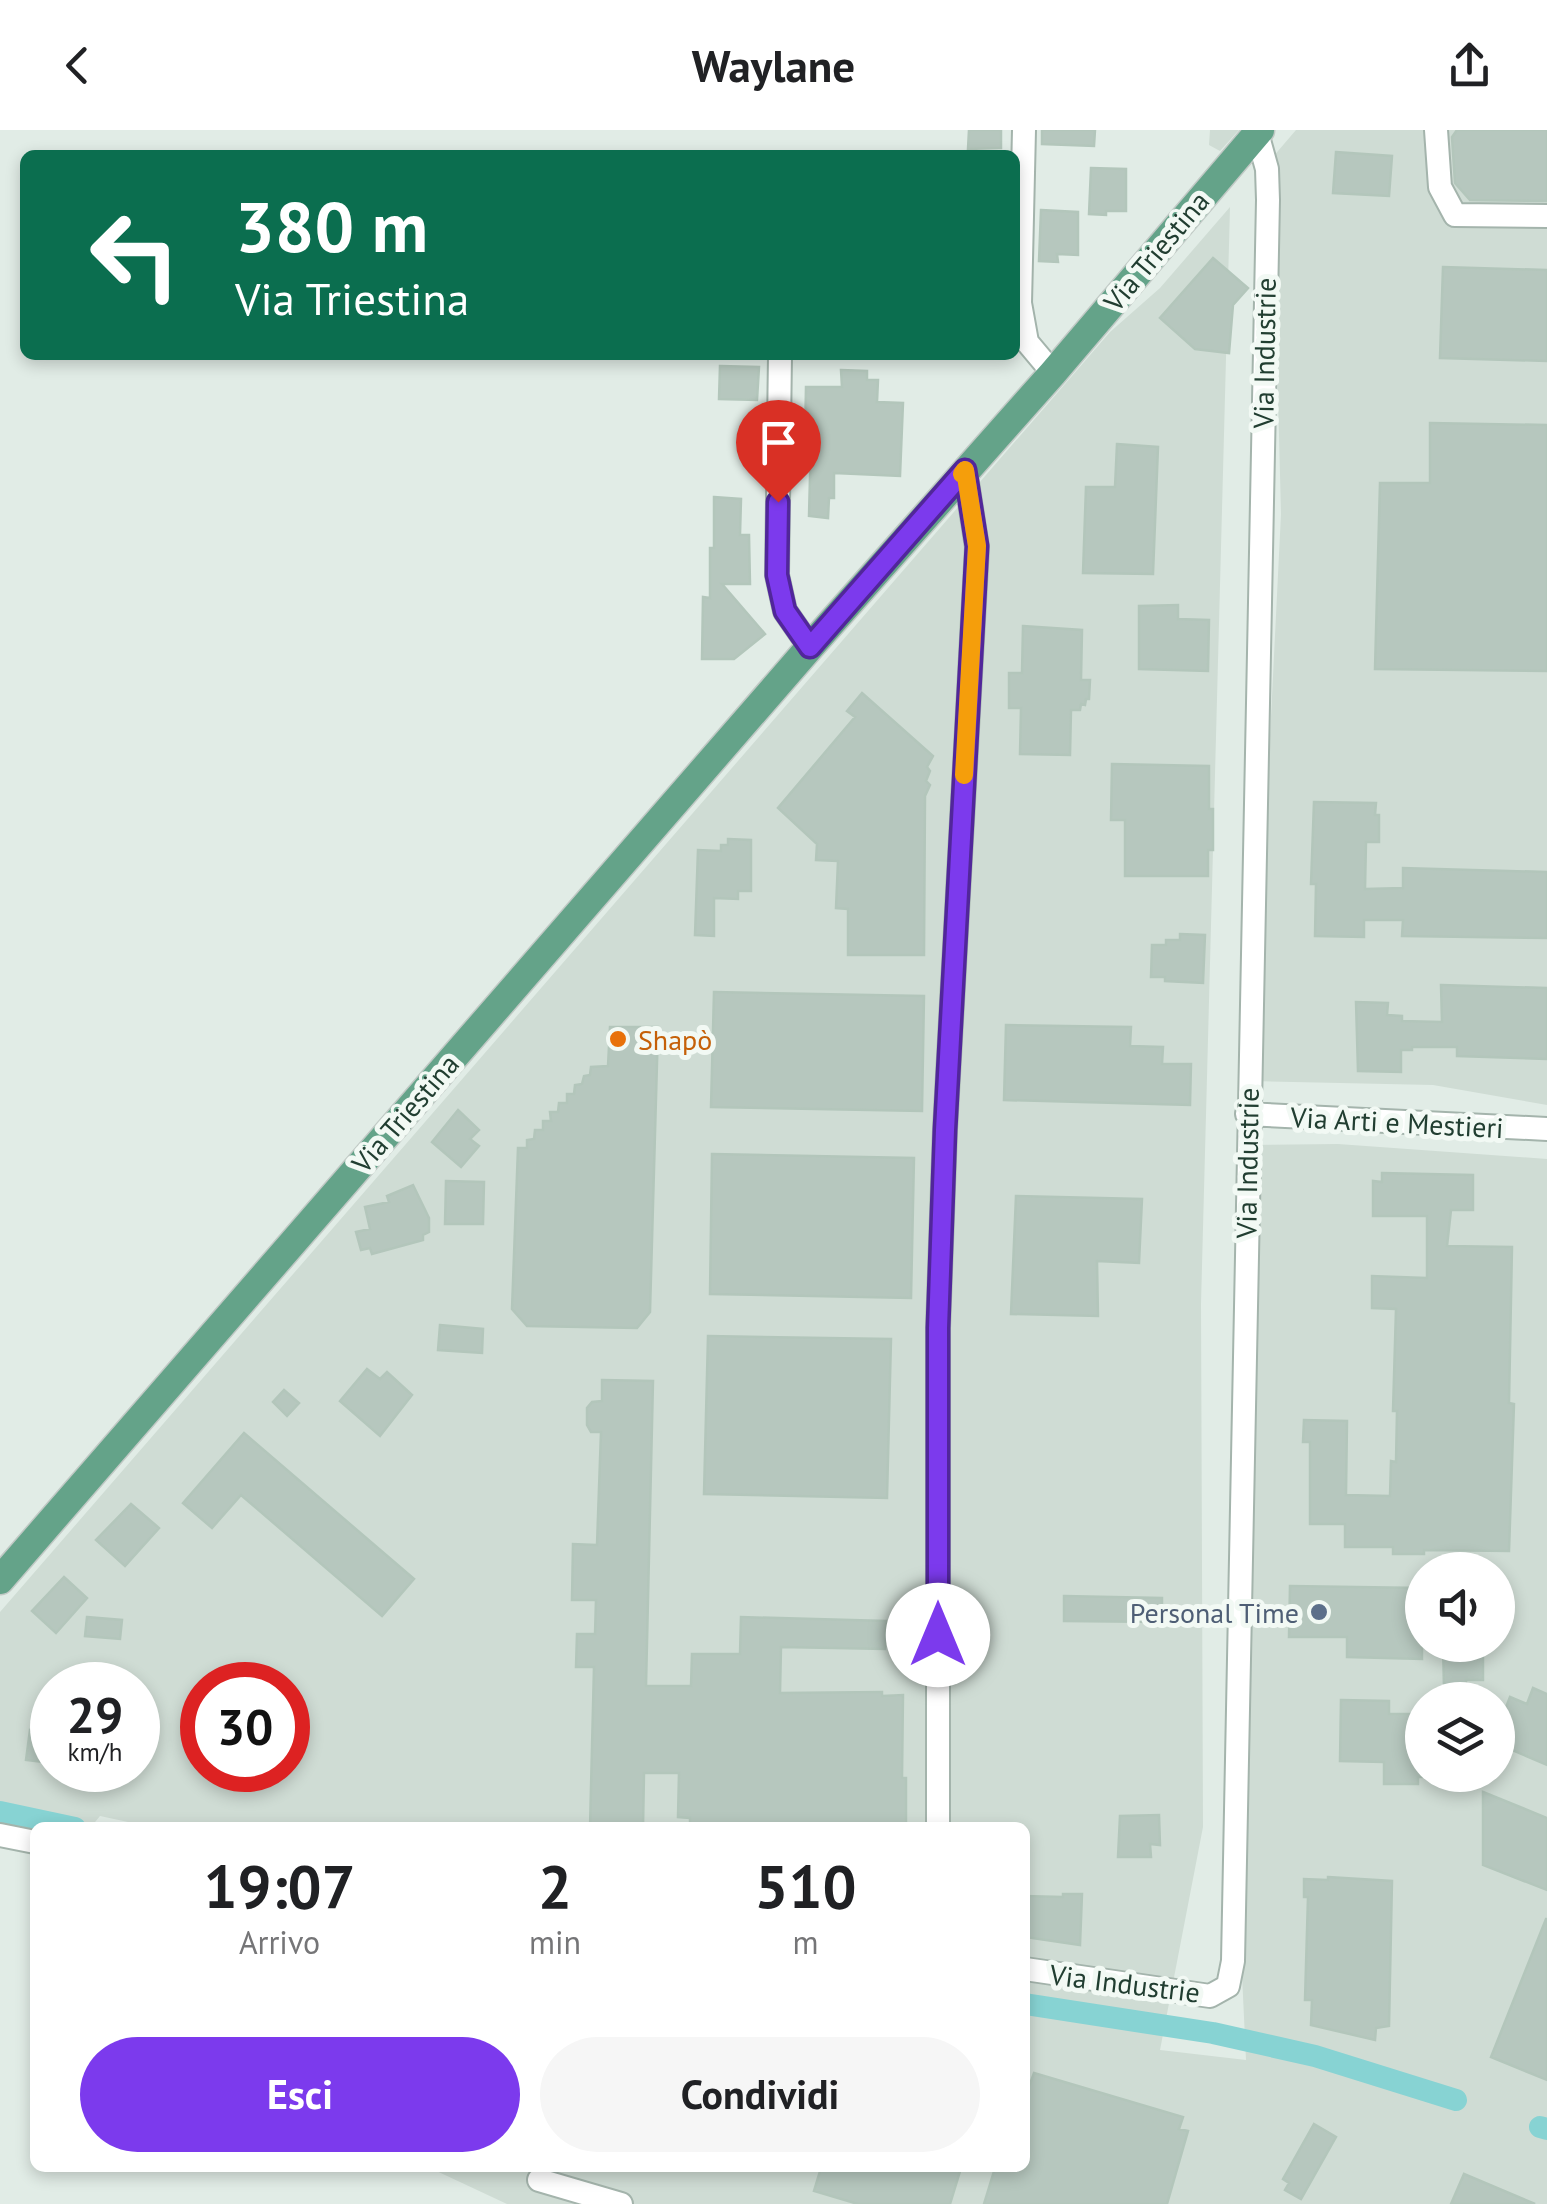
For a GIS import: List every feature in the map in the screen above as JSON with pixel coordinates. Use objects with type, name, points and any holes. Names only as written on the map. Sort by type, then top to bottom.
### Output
[{"type":"main road","name":"Via Triestina","points":[[0,1580],[1258,132]]},
{"type":"street","points":[[1024,130],[1020,303],[1028,342],[1053,372]]},
{"type":"street","points":[[1436,130],[1440,188],[1455,216],[1547,216]]},
{"type":"street","name":"Via Industrie","points":[[1030,1971],[1210,1996],[1228,1986],[1233,1962],[1268,200],[1267,169],[1258,132]]},
{"type":"street","points":[[780,360],[777,575],[785,611],[810,647]]},
{"type":"street","points":[[938,1822],[939,1308],[977,546],[965,470]]},
{"type":"street","name":"Via Arti e Mestieri","points":[[1247,1114],[1547,1129]]},
{"type":"street","points":[[0,1835],[30,1841]]},
{"type":"street","points":[[539,2180],[621,2204]]},
{"type":"shaded area","points":[[1210,130],[1239,130],[1220,151],[1209,145]]},
{"type":"shaded area","points":[[1296,130],[1547,130],[1547,1105],[1433,1085],[1253,1081],[1281,514],[1272,158]]},
{"type":"shaded area","points":[[1230,207],[1201,1304],[1203,1827],[1160,2050],[1246,2060],[1238,1889],[1250,1145],[1338,1144],[1547,1159],[1547,2204],[507,2204],[439,2172],[1030,2172],[1030,1822],[128,1822],[100,1816],[95,1822],[30,1822],[30,1843],[0,1836],[0,1612],[1110,332],[1160,288]]},
{"type":"building","points":[[969,130],[1001,130],[1001,148],[968,149]]},
{"type":"building","points":[[1042,130],[1095,130],[1094,146],[1042,144]]},
{"type":"building","points":[[1457,130],[1547,130],[1547,201],[1470,200],[1455,183],[1452,137]]},
{"type":"building","points":[[1336,152],[1392,156],[1389,196],[1333,193]]},
{"type":"building","points":[[1091,168],[1126,169],[1126,211],[1089,214]]},
{"type":"building","points":[[1041,210],[1078,212],[1078,255],[1057,254],[1058,262],[1039,261]]},
{"type":"building","points":[[1213,258],[1248,288],[1233,305],[1229,353],[1195,349],[1160,318]]},
{"type":"building","points":[[1443,267],[1547,270],[1547,361],[1440,358]]},
{"type":"building","points":[[720,366],[759,367],[757,400],[719,399]]},
{"type":"building","points":[[841,370],[867,371],[867,380],[878,380],[877,402],[903,403],[900,476],[834,473],[834,498],[829,498],[828,518],[809,516],[811,438],[805,438],[806,387],[842,387]]},
{"type":"building","points":[[1430,423],[1547,425],[1547,671],[1375,669],[1380,483],[1430,483]]},
{"type":"building","points":[[1117,444],[1158,447],[1153,574],[1083,573],[1086,487],[1115,487]]},
{"type":"building","points":[[714,497],[741,499],[740,535],[749,535],[750,584],[722,584],[765,634],[734,659],[702,659],[703,597],[710,598],[710,548],[714,548]]},
{"type":"building","points":[[1178,605],[1178,619],[1209,620],[1208,671],[1139,669],[1139,606]]},
{"type":"building","points":[[1023,626],[1082,630],[1081,680],[1090,680],[1089,699],[1081,704],[1080,710],[1071,710],[1070,755],[1020,754],[1021,708],[1009,708],[1009,673],[1022,673]]},
{"type":"building","points":[[862,693],[933,756],[927,767],[930,771],[926,781],[930,785],[925,796],[924,955],[848,955],[848,909],[836,908],[838,861],[816,860],[817,844],[778,808],[855,717],[847,711]]},
{"type":"building","points":[[1112,764],[1209,766],[1213,850],[1208,850],[1208,876],[1125,876],[1125,820],[1111,820]]},
{"type":"building","points":[[1314,802],[1376,803],[1379,842],[1366,842],[1365,889],[1403,888],[1403,868],[1547,872],[1547,938],[1402,936],[1403,920],[1364,920],[1364,937],[1315,936],[1316,884],[1311,884]]},
{"type":"building","points":[[728,839],[751,840],[751,891],[738,891],[738,899],[714,898],[714,936],[695,935],[698,850],[721,851],[721,845],[728,845]]},
{"type":"building","points":[[1180,934],[1205,935],[1203,983],[1151,977],[1152,945],[1180,940]]},
{"type":"building","points":[[1441,985],[1547,988],[1547,1059],[1457,1056],[1457,1047],[1412,1047],[1401,1050],[1401,1072],[1358,1071],[1356,1002],[1388,1003],[1387,1015],[1402,1016],[1402,1021],[1442,1022]]},
{"type":"building","points":[[714,992],[924,996],[922,1111],[711,1107]]},
{"type":"building","points":[[1006,1025],[1131,1027],[1130,1046],[1163,1047],[1162,1064],[1191,1064],[1190,1105],[1004,1100]]},
{"type":"building","points":[[610,1027],[658,1027],[650,1312],[637,1328],[527,1326],[512,1309],[518,1148],[527,1148],[527,1140],[534,1139],[535,1130],[543,1130],[543,1121],[551,1121],[550,1112],[558,1112],[559,1103],[567,1103],[567,1094],[574,1094],[575,1085],[582,1084],[584,1076],[590,1075],[591,1067],[608,1066]]},
{"type":"building","points":[[458,1110],[479,1130],[470,1139],[479,1146],[461,1167],[432,1142]]},
{"type":"building","points":[[712,1154],[914,1158],[911,1298],[710,1294]]},
{"type":"building","points":[[1382,1173],[1473,1175],[1473,1210],[1451,1210],[1447,1246],[1512,1247],[1509,1403],[1514,1404],[1509,1551],[1424,1550],[1393,1554],[1393,1547],[1345,1547],[1345,1524],[1310,1524],[1310,1442],[1303,1442],[1304,1420],[1347,1421],[1346,1495],[1390,1496],[1391,1461],[1396,1462],[1396,1309],[1372,1308],[1372,1276],[1427,1278],[1427,1216],[1373,1216],[1373,1181],[1382,1182]]},
{"type":"building","points":[[446,1181],[484,1182],[483,1224],[445,1224]]},
{"type":"building","points":[[413,1185],[429,1218],[429,1232],[423,1240],[372,1254],[370,1248],[361,1250],[356,1232],[370,1229],[365,1207],[389,1202],[387,1196]]},
{"type":"building","points":[[1016,1196],[1142,1199],[1139,1263],[1097,1261],[1098,1316],[1011,1314]]},
{"type":"building","points":[[440,1325],[483,1329],[482,1353],[438,1350]]},
{"type":"building","points":[[708,1336],[891,1339],[887,1498],[704,1494]]},
{"type":"building","points":[[367,1369],[380,1379],[387,1372],[412,1395],[380,1436],[340,1401]]},
{"type":"building","points":[[602,1380],[653,1381],[646,1686],[691,1686],[692,1654],[740,1654],[741,1617],[886,1621],[885,1649],[781,1647],[780,1693],[903,1695],[906,1822],[690,1822],[690,1818],[678,1817],[679,1773],[644,1773],[643,1822],[590,1822],[594,1667],[576,1667],[577,1634],[595,1634],[596,1600],[572,1600],[573,1544],[597,1545],[601,1432],[591,1432],[587,1408],[592,1402],[602,1401]]},
{"type":"building","points":[[284,1390],[299,1403],[287,1416],[273,1402]]},
{"type":"building","points":[[244,1433],[414,1579],[382,1616],[241,1495],[212,1528],[183,1503]]},
{"type":"building","points":[[131,1504],[159,1528],[125,1566],[96,1540]]},
{"type":"building","points":[[64,1577],[87,1598],[56,1633],[32,1611]]},
{"type":"building","points":[[1290,1586],[1405,1588],[1405,1659],[1347,1657],[1347,1637],[1289,1637]]},
{"type":"building","points":[[1064,1596],[1162,1598],[1162,1622],[1064,1621]]},
{"type":"building","points":[[87,1617],[122,1620],[120,1639],[85,1636]]},
{"type":"building","points":[[1443,1662],[1483,1662],[1483,1680],[1444,1682]]},
{"type":"building","points":[[1533,1688],[1547,1694],[1547,1765],[1515,1751],[1515,1699],[1527,1704]]},
{"type":"building","points":[[1341,1700],[1389,1701],[1389,1714],[1405,1714],[1405,1784],[1384,1784],[1384,1762],[1340,1761]]},
{"type":"building","points":[[1483,1792],[1547,1818],[1547,1890],[1483,1865]]},
{"type":"building","points":[[1159,1815],[1160,1845],[1150,1844],[1151,1857],[1118,1857],[1120,1816]]},
{"type":"building","points":[[1304,1879],[1392,1881],[1389,2026],[1376,2028],[1375,2040],[1311,2025],[1312,2000],[1305,2000],[1308,1897],[1304,1897]]},
{"type":"building","points":[[1082,1894],[1080,1945],[1030,1938],[1030,1896]]},
{"type":"building","points":[[1547,1919],[1547,2080],[1491,2057]]},
{"type":"building","points":[[1034,2073],[1183,2117],[1179,2129],[1188,2131],[1167,2204],[984,2204],[994,2172],[1030,2172],[1030,2084]]},
{"type":"building","points":[[1314,2124],[1336,2137],[1301,2199],[1285,2190],[1289,2183],[1283,2179]]},
{"type":"building","points":[[820,2172],[960,2172],[950,2204],[858,2204],[814,2191]]},
{"type":"building","points":[[1464,2174],[1535,2204],[1451,2204]]},
{"type":"waterway","points":[[0,1812],[47,1822]]},
{"type":"waterway","points":[[1030,2005],[1213,2033],[1315,2056],[1456,2100]]},
{"type":"waterway","points":[[1540,2127],[1547,2129]]},
{"type":"slow traffic","points":[[962,474],[965,470],[977,546],[964,775]]},
{"type":"place","name":"Shapò","points":[[618,1039]]},
{"type":"place","name":"Personal Time","points":[[1319,1612]]},
{"type":"route","points":[[778,502],[777,575],[785,611],[810,647],[965,470],[977,546],[945,1130],[938,1328],[938,1635]]}]
